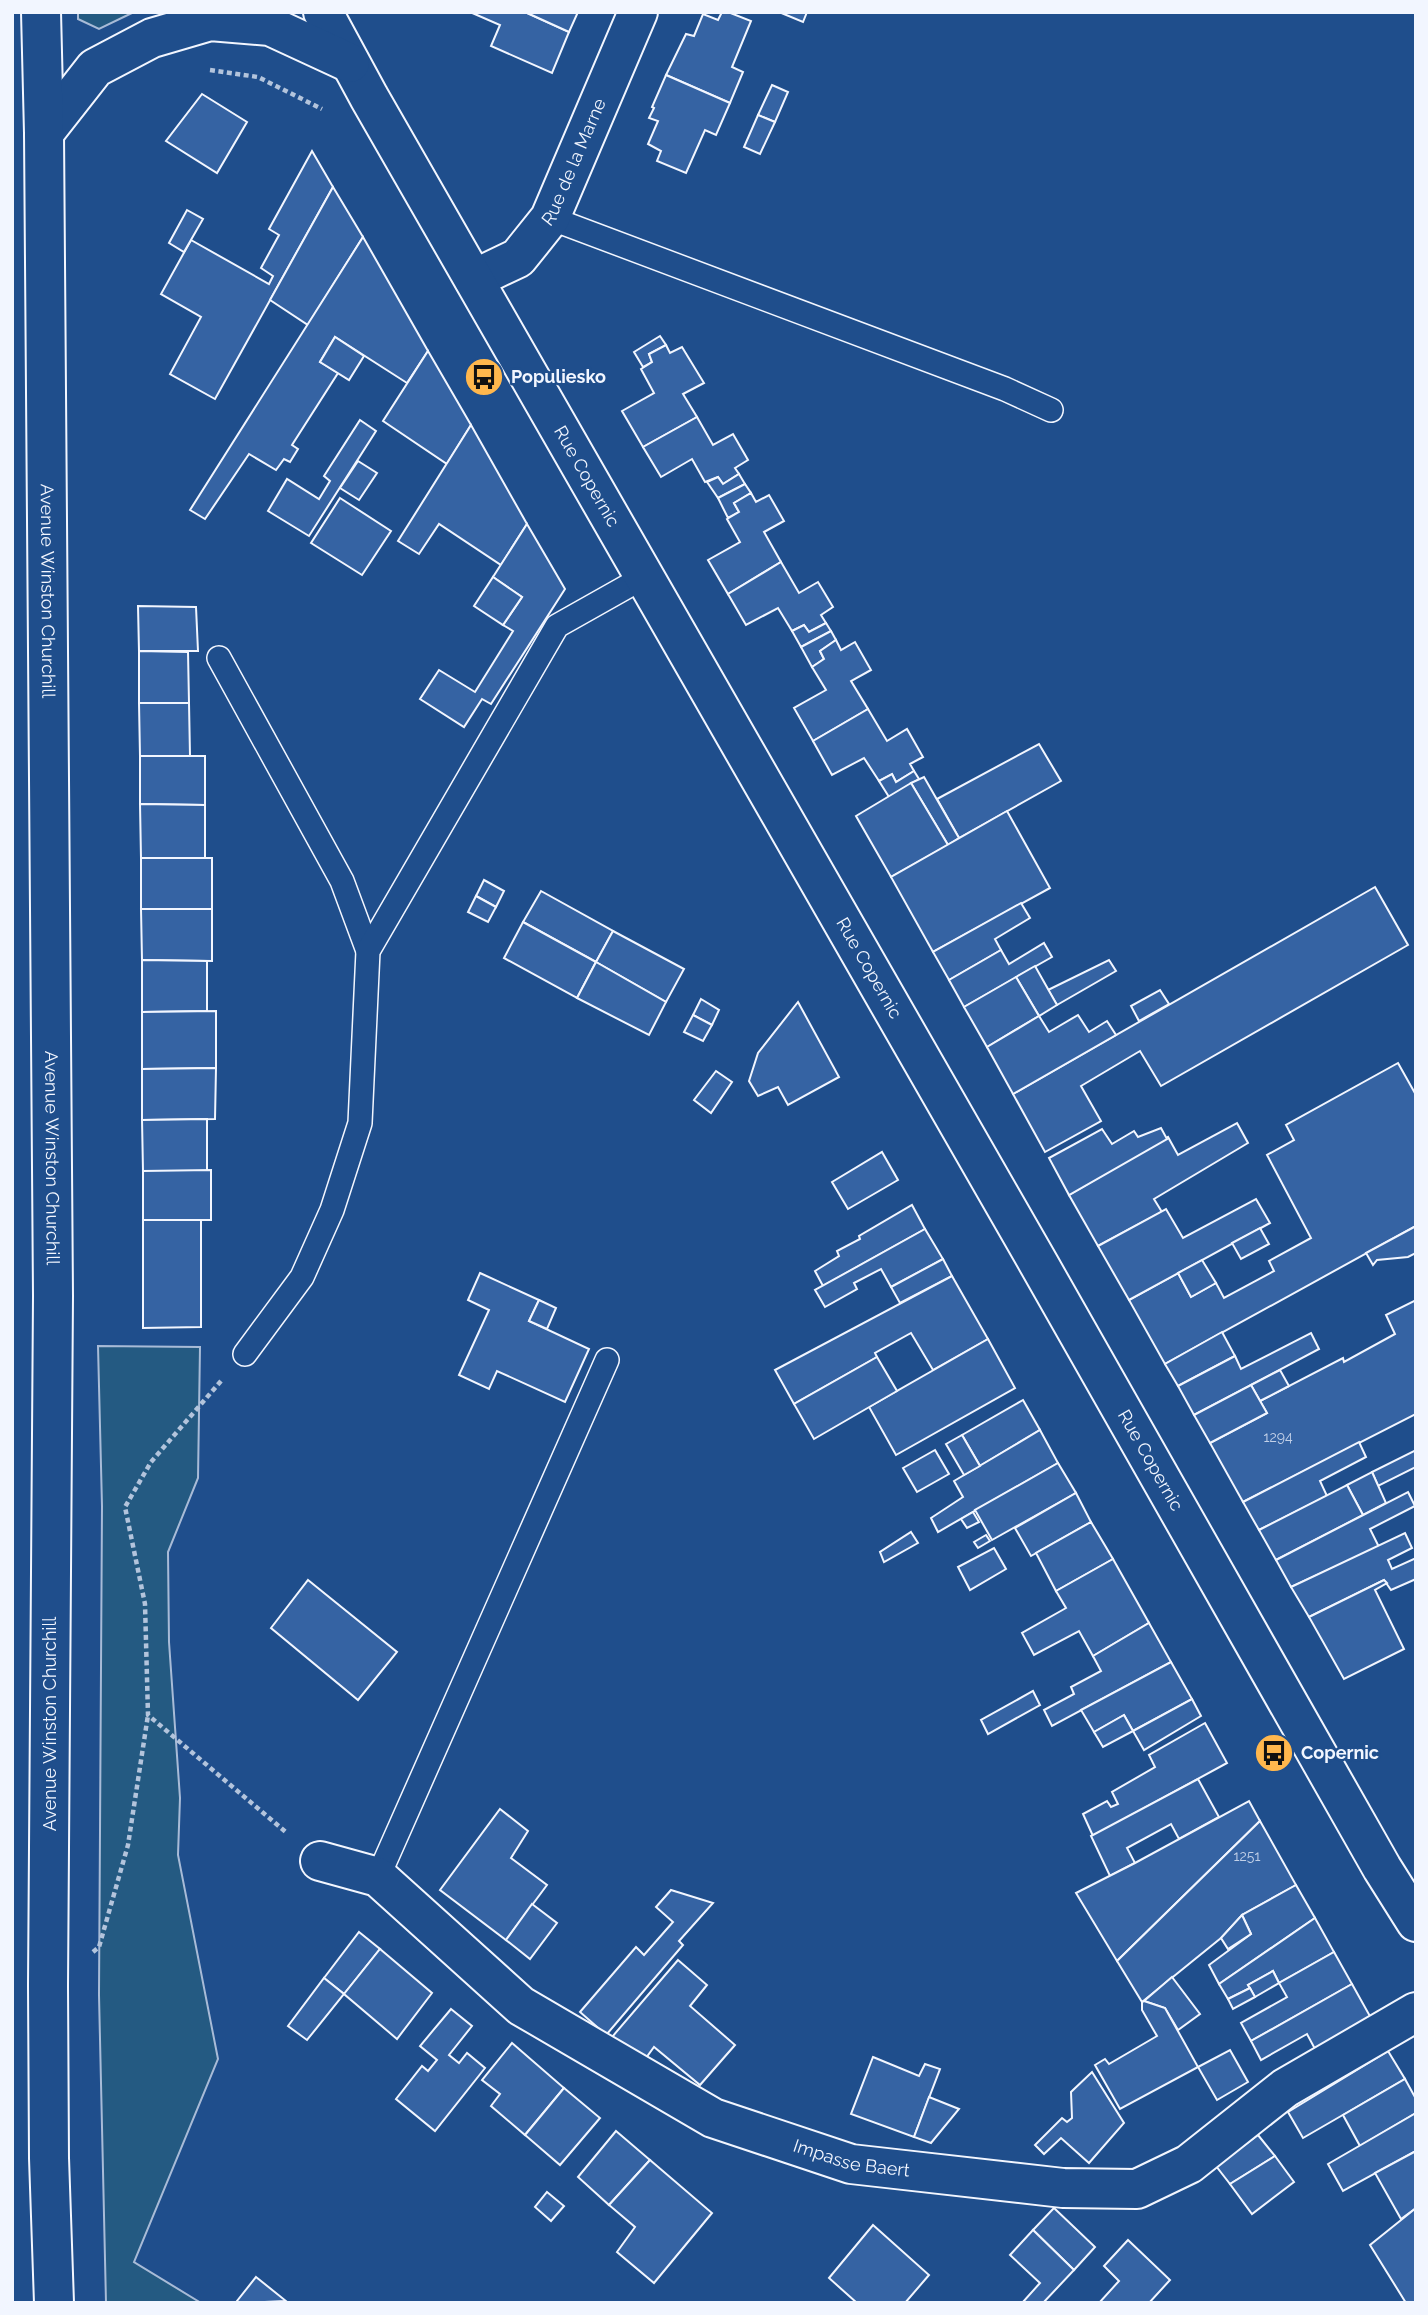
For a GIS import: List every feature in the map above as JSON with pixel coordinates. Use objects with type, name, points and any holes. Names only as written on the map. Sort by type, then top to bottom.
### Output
[{"type":"street","name":"Avenue Winston Churchill","points":[[41,12],[53,1296],[48,1986],[49,2158],[54,2303]]},
{"type":"street","name":"Rue Copernic","points":[[323,12],[378,113],[1027,1242],[1382,1868],[1416,1922]]},
{"type":"street","name":"Rue de la Marne","points":[[474,279],[518,258],[550,218],[638,12]]},
{"type":"street","points":[[44,133],[95,68],[152,38],[210,21],[270,26],[350,63]]},
{"type":"street","name":"Impasse Baert","points":[[320,1861],[378,1877],[522,2006],[713,2118],[851,2164],[1063,2188],[1138,2189],[1189,2164],[1284,2088],[1416,2012]]},
{"type":"lane","points":[[550,218],[1005,389],[1051,410]]},
{"type":"lane","points":[[368,951],[557,626],[644,576]]},
{"type":"lane","points":[[219,658],[342,881],[368,951],[360,1123],[332,1210],[302,1277],[245,1354]]},
{"type":"lane","points":[[378,1877],[607,1360]]},
{"type":"path","points":[[206,70],[258,77],[319,108],[378,113]]},
{"type":"path","points":[[90,1954],[99,1947],[128,1845],[148,1715],[145,1604],[125,1507],[151,1462],[245,1354]]},
{"type":"path","points":[[148,1715],[320,1861]]},
{"type":"shaded area","points":[[78,12],[134,12],[99,29],[78,19]]},
{"type":"shaded area","points":[[98,1346],[200,1347],[198,1478],[168,1552],[169,1642],[180,1798],[178,1855],[218,2059],[134,2262],[201,2303],[106,2303],[99,1995],[102,1506]]},
{"type":"building","points":[[470,12],[525,12],[569,32],[552,73],[491,46],[500,25]]},
{"type":"building","points":[[525,12],[578,12],[569,32]]},
{"type":"building","points":[[722,12],[751,21],[732,67],[743,72],[730,103],[666,75],[686,34],[694,36],[703,14],[718,20]]},
{"type":"building","points":[[779,12],[807,12],[803,22]]},
{"type":"building","points":[[666,75],[730,103],[716,135],[705,130],[686,173],[657,161],[661,151],[648,144],[658,121],[649,118]]},
{"type":"building","points":[[772,85],[788,92],[775,122],[758,115]]},
{"type":"building","points":[[202,94],[247,122],[217,173],[166,141]]},
{"type":"building","points":[[758,115],[775,122],[760,154],[744,147]]},
{"type":"building","points":[[312,151],[333,187],[215,399],[170,374],[201,317],[161,294],[191,240],[269,284],[273,276],[261,268],[279,235],[269,229]]},
{"type":"building","points":[[333,187],[363,237],[308,325],[270,300]]},
{"type":"building","points":[[187,210],[203,219],[184,252],[169,243]]},
{"type":"building","points":[[363,237],[428,351],[407,383],[335,337],[320,362],[338,373],[292,445],[298,449],[290,462],[284,459],[276,470],[249,454],[205,519],[190,510]]},
{"type":"building","points":[[660,336],[666,345],[649,354],[652,362],[643,367],[634,352]]},
{"type":"building","points":[[335,337],[364,356],[349,380],[320,362]]},
{"type":"building","points":[[666,345],[670,353],[682,347],[704,383],[683,394],[697,417],[643,447],[622,411],[654,393],[641,369],[652,362],[649,354]]},
{"type":"building","points":[[428,351],[471,425],[447,464],[383,421]]},
{"type":"building","points":[[697,417],[713,445],[733,434],[748,460],[735,468],[739,474],[723,484],[718,477],[705,482],[692,459],[661,477],[643,447]]},
{"type":"building","points":[[360,420],[376,431],[309,536],[268,511],[287,479],[319,499],[330,481],[324,476]]},
{"type":"building","points":[[471,425],[527,524],[501,565],[439,524],[419,554],[398,541]]},
{"type":"building","points":[[358,461],[377,473],[359,500],[340,488]]},
{"type":"building","points":[[739,474],[745,484],[718,498],[707,482],[718,477],[723,484]]},
{"type":"building","points":[[745,484],[751,493],[734,503],[739,512],[728,518],[718,498]]},
{"type":"building","points":[[751,493],[756,502],[769,495],[784,521],[764,532],[781,562],[728,594],[708,560],[740,542],[727,519],[739,512],[734,503]]},
{"type":"building","points":[[340,498],[391,531],[362,575],[311,543]]},
{"type":"building","points":[[527,524],[565,589],[491,704],[482,699],[464,727],[420,699],[439,670],[475,692],[513,631],[503,625],[522,597],[493,577]]},
{"type":"building","points":[[781,562],[799,593],[818,582],[833,607],[821,615],[826,623],[809,632],[804,625],[792,631],[778,608],[746,625],[728,594]]},
{"type":"building","points":[[493,577],[522,597],[503,625],[474,606]]},
{"type":"building","points":[[138,606],[196,607],[198,651],[139,651]]},
{"type":"building","points":[[826,623],[831,631],[801,647],[792,631],[804,625],[809,632]]},
{"type":"building","points":[[831,631],[836,640],[820,651],[824,659],[812,667],[801,647]]},
{"type":"building","points":[[836,640],[841,650],[855,642],[871,670],[851,681],[868,709],[813,741],[794,708],[826,690],[812,667],[824,659],[820,651]]},
{"type":"building","points":[[139,651],[188,652],[189,703],[139,703]]},
{"type":"building","points":[[139,703],[189,703],[190,756],[140,756]]},
{"type":"building","points":[[868,709],[887,741],[907,729],[923,757],[910,764],[914,771],[896,782],[892,774],[879,781],[864,758],[832,775],[813,741]]},
{"type":"building","points":[[1039,744],[1061,781],[959,838],[937,799]]},
{"type":"building","points":[[140,756],[205,756],[205,805],[140,804]]},
{"type":"building","points":[[914,771],[919,779],[889,797],[879,781],[892,774],[896,782]]},
{"type":"building","points":[[924,777],[959,838],[948,845],[911,783]]},
{"type":"building","points":[[911,783],[948,845],[891,877],[856,816]]},
{"type":"building","points":[[140,804],[205,805],[205,858],[141,858]]},
{"type":"building","points":[[1007,811],[1050,888],[933,952],[891,877]]},
{"type":"building","points":[[141,858],[212,858],[212,909],[141,909]]},
{"type":"building","points":[[484,880],[504,891],[496,907],[476,896]]},
{"type":"building","points":[[1375,887],[1408,945],[1161,1086],[1140,1051],[1081,1086],[1101,1121],[1045,1152],[1013,1094]]},
{"type":"building","points":[[541,891],[613,931],[596,962],[523,922]]},
{"type":"building","points":[[476,896],[496,907],[488,922],[468,912]]},
{"type":"building","points":[[1021,903],[1030,918],[995,939],[1001,950],[949,980],[933,952]]},
{"type":"building","points":[[141,909],[212,909],[212,961],[142,960]]},
{"type":"building","points":[[523,922],[596,962],[577,998],[504,958]]},
{"type":"building","points":[[613,931],[684,969],[666,1002],[596,962]]},
{"type":"building","points":[[1044,943],[1052,957],[964,1007],[949,980],[1001,950],[1009,964]]},
{"type":"building","points":[[142,960],[207,961],[207,1011],[142,1012]]},
{"type":"building","points":[[1109,960],[1116,971],[1057,1005],[1048,990]]},
{"type":"building","points":[[596,962],[666,1002],[649,1035],[577,998]]},
{"type":"building","points":[[1035,966],[1057,1005],[1039,1016],[1016,977]]},
{"type":"building","points":[[1016,977],[1039,1016],[987,1047],[964,1007]]},
{"type":"building","points":[[1160,990],[1169,1004],[1139,1021],[1131,1006]]},
{"type":"building","points":[[701,999],[719,1010],[712,1025],[693,1015]]},
{"type":"building","points":[[798,1002],[839,1077],[788,1105],[778,1087],[758,1096],[749,1081],[758,1053]]},
{"type":"building","points":[[216,1011],[216,1068],[142,1069],[142,1012]]},
{"type":"building","points":[[693,1015],[712,1025],[703,1041],[684,1032]]},
{"type":"building","points":[[1078,1015],[1089,1032],[1107,1021],[1116,1035],[1013,1094],[987,1047],[1039,1016],[1049,1032]]},
{"type":"building","points":[[1398,1063],[1416,1095],[1416,1226],[1165,1364],[1129,1300],[1178,1273],[1191,1297],[1216,1283],[1224,1298],[1274,1271],[1269,1261],[1311,1238],[1267,1155],[1294,1140],[1286,1125]]},
{"type":"building","points":[[216,1068],[215,1119],[142,1120],[142,1069]]},
{"type":"building","points":[[716,1071],[732,1082],[711,1113],[694,1100]]},
{"type":"building","points":[[207,1119],[207,1171],[143,1171],[142,1120]]},
{"type":"building","points":[[1237,1123],[1248,1143],[1154,1199],[1162,1212],[1098,1246],[1069,1195],[1168,1137],[1178,1155]]},
{"type":"building","points":[[1161,1128],[1167,1139],[1069,1195],[1049,1158],[1102,1129],[1112,1144],[1134,1131],[1138,1137]]},
{"type":"building","points":[[882,1152],[898,1180],[848,1209],[832,1182]]},
{"type":"building","points":[[211,1170],[211,1220],[143,1220],[143,1171]]},
{"type":"building","points":[[1256,1199],[1270,1223],[1129,1300],[1098,1246],[1166,1209],[1183,1238]]},
{"type":"building","points":[[912,1205],[925,1229],[823,1286],[815,1271],[839,1256],[837,1251],[860,1239],[859,1236]]},
{"type":"building","points":[[143,1220],[201,1220],[201,1327],[143,1328]]},
{"type":"building","points":[[1416,1226],[1416,1253],[1408,1257],[1377,1260],[1373,1265],[1366,1253]]},
{"type":"building","points":[[1260,1228],[1269,1244],[1241,1259],[1232,1243]]},
{"type":"building","points":[[925,1229],[943,1259],[891,1287],[881,1269],[854,1283],[857,1289],[825,1307],[815,1290]]},
{"type":"building","points":[[943,1259],[952,1276],[900,1303],[891,1287]]},
{"type":"building","points":[[1202,1260],[1216,1283],[1191,1297],[1178,1273]]},
{"type":"building","points":[[480,1273],[539,1300],[529,1321],[589,1349],[565,1402],[497,1371],[489,1389],[459,1375],[489,1310],[468,1300]]},
{"type":"building","points":[[952,1276],[988,1339],[933,1370],[911,1333],[875,1353],[877,1357],[794,1404],[775,1370]]},
{"type":"building","points":[[539,1300],[556,1308],[547,1329],[529,1321]]},
{"type":"building","points":[[1416,1300],[1416,1414],[1243,1502],[1210,1443],[1267,1413],[1260,1401],[1343,1358],[1344,1362],[1395,1334],[1386,1315]]},
{"type":"building","points":[[1222,1332],[1235,1356],[1178,1386],[1165,1364]]},
{"type":"building","points":[[1311,1333],[1319,1349],[1194,1415],[1178,1386],[1235,1356],[1241,1369]]},
{"type":"building","points":[[988,1339],[1015,1388],[896,1455],[869,1407]]},
{"type":"building","points":[[877,1357],[897,1391],[814,1439],[794,1404]]},
{"type":"building","points":[[1280,1370],[1289,1386],[1260,1401],[1251,1385]]},
{"type":"building","points":[[1251,1385],[1267,1413],[1210,1443],[1194,1415]]},
{"type":"building","points":[[1023,1400],[1040,1430],[980,1466],[962,1435]]},
{"type":"building","points":[[1040,1430],[1058,1463],[938,1532],[931,1518],[963,1497],[954,1481]]},
{"type":"building","points":[[962,1435],[980,1466],[964,1475],[946,1444]]},
{"type":"building","points":[[1359,1442],[1366,1457],[1320,1481],[1327,1496],[1259,1530],[1243,1502]]},
{"type":"building","points":[[935,1450],[949,1474],[917,1492],[903,1468]]},
{"type":"building","points":[[1416,1450],[1416,1467],[1378,1486],[1372,1472]]},
{"type":"building","points":[[1058,1463],[1076,1493],[992,1540],[975,1510]]},
{"type":"building","points":[[1372,1472],[1386,1503],[1363,1515],[1347,1485]]},
{"type":"building","points":[[1347,1485],[1363,1515],[1276,1560],[1259,1530]]},
{"type":"building","points":[[1408,1492],[1415,1506],[1370,1529],[1379,1547],[1291,1587],[1276,1560]]},
{"type":"building","points":[[1076,1493],[1091,1522],[1031,1556],[1015,1528]]},
{"type":"building","points":[[973,1512],[979,1522],[967,1528],[961,1519]]},
{"type":"building","points":[[1091,1522],[1113,1559],[1056,1591],[1036,1553]]},
{"type":"building","points":[[911,1532],[918,1543],[884,1562],[880,1552]]},
{"type":"building","points":[[1405,1533],[1412,1548],[1388,1560],[1392,1569],[1416,1558],[1416,1579],[1391,1590],[1384,1580],[1309,1617],[1291,1587]]},
{"type":"building","points":[[986,1535],[990,1541],[978,1548],[974,1542]]},
{"type":"building","points":[[994,1548],[1006,1569],[970,1590],[958,1567]]},
{"type":"building","points":[[1113,1559],[1149,1623],[1093,1656],[1079,1631],[1034,1655],[1022,1633],[1066,1608],[1056,1591]]},
{"type":"building","points":[[308,1580],[397,1652],[358,1700],[271,1628]]},
{"type":"building","points":[[1384,1580],[1387,1583],[1375,1590],[1404,1649],[1344,1679],[1309,1617]]},
{"type":"building","points":[[1149,1623],[1171,1662],[1052,1726],[1044,1710],[1074,1694],[1071,1687],[1101,1671],[1093,1656]]},
{"type":"building","points":[[1171,1662],[1192,1699],[1133,1731],[1124,1715],[1094,1732],[1081,1710]]},
{"type":"building","points":[[1033,1691],[1040,1705],[988,1734],[981,1720]]},
{"type":"building","points":[[1192,1699],[1201,1716],[1144,1750],[1133,1731]]},
{"type":"building","points":[[1124,1715],[1133,1731],[1103,1747],[1094,1732]]},
{"type":"building","points":[[1205,1723],[1227,1763],[1093,1836],[1083,1814],[1107,1801],[1111,1807],[1118,1804],[1112,1792],[1155,1767],[1149,1755]]},
{"type":"building","points":[[1198,1779],[1219,1817],[1179,1839],[1171,1824],[1127,1848],[1135,1863],[1110,1876],[1091,1836]]},
{"type":"building","points":[[1249,1801],[1260,1821],[1117,1961],[1076,1893]]},
{"type":"building","points":[[500,1809],[528,1831],[511,1858],[547,1885],[506,1940],[440,1890]]},
{"type":"building","points":[[1260,1821],[1296,1885],[1242,1915],[1221,1938],[1142,2002],[1117,1961]]},
{"type":"building","points":[[1296,1885],[1315,1918],[1219,1984],[1209,1965],[1251,1934],[1242,1915]]},
{"type":"building","points":[[671,1890],[713,1903],[679,1941],[683,1945],[607,2034],[604,2033],[580,2012],[636,1947],[644,1955],[673,1922],[656,1907]]},
{"type":"building","points":[[532,1904],[557,1923],[530,1959],[506,1940]]},
{"type":"building","points":[[1242,1915],[1251,1934],[1228,1949],[1221,1938]]},
{"type":"building","points":[[1315,1918],[1334,1952],[1279,1983],[1273,1971],[1248,1985],[1250,1988],[1228,1999],[1219,1984]]},
{"type":"building","points":[[359,1932],[380,1949],[344,1994],[324,1978]]},
{"type":"building","points":[[380,1949],[432,1993],[397,2039],[344,1994]]},
{"type":"building","points":[[1334,1952],[1352,1984],[1251,2041],[1241,2023],[1287,1997],[1279,1983]]},
{"type":"building","points":[[678,1960],[707,1985],[690,2006],[735,2045],[700,2085],[654,2047],[643,2062],[612,2037]]},
{"type":"building","points":[[1273,1971],[1279,1983],[1255,1997],[1248,1985]]},
{"type":"building","points":[[1172,1977],[1200,2014],[1178,2030],[1165,2008],[1144,2001]]},
{"type":"building","points":[[324,1978],[344,1994],[307,2040],[288,2026]]},
{"type":"building","points":[[1352,1984],[1371,2018],[1315,2049],[1307,2034],[1261,2060],[1251,2041]]},
{"type":"building","points":[[1250,1988],[1255,1997],[1233,2009],[1228,1999]]},
{"type":"building","points":[[1144,2001],[1165,2008],[1198,2067],[1120,2109],[1095,2065],[1105,2059],[1109,2064],[1157,2036],[1142,2010]]},
{"type":"building","points":[[451,2009],[472,2026],[449,2055],[459,2063],[467,2053],[485,2068],[435,2131],[396,2099],[422,2066],[428,2071],[437,2060],[420,2046]]},
{"type":"building","points":[[512,2043],[564,2088],[525,2135],[491,2106],[500,2094],[482,2080]]},
{"type":"building","points":[[1230,2050],[1248,2082],[1217,2100],[1198,2067]]},
{"type":"building","points":[[1388,2051],[1405,2079],[1303,2138],[1288,2112]]},
{"type":"building","points":[[873,2057],[919,2076],[925,2064],[940,2069],[914,2137],[851,2114]]},
{"type":"building","points":[[1092,2072],[1124,2123],[1089,2163],[1061,2138],[1044,2154],[1035,2145],[1062,2118],[1067,2122],[1072,2118],[1071,2092]]},
{"type":"building","points":[[1405,2079],[1416,2099],[1416,2113],[1360,2146],[1343,2115]]},
{"type":"building","points":[[564,2088],[600,2118],[560,2165],[525,2135]]},
{"type":"building","points":[[929,2097],[959,2109],[931,2143],[914,2137]]},
{"type":"building","points":[[1416,2113],[1416,2151],[1343,2191],[1328,2164]]},
{"type":"building","points":[[616,2131],[650,2160],[609,2205],[578,2177]]},
{"type":"building","points":[[1258,2135],[1275,2156],[1230,2184],[1216,2166]]},
{"type":"building","points":[[1416,2151],[1416,2208],[1401,2219],[1375,2173]]},
{"type":"building","points":[[1275,2156],[1294,2182],[1252,2214],[1230,2184]]},
{"type":"building","points":[[650,2160],[712,2213],[654,2283],[617,2252],[635,2227],[609,2205]]},
{"type":"building","points":[[547,2192],[564,2206],[551,2221],[535,2207]]},
{"type":"building","points":[[1054,2208],[1095,2247],[1074,2270],[1033,2230]]},
{"type":"building","points":[[1416,2208],[1416,2303],[1406,2303],[1370,2245]]},
{"type":"building","points":[[873,2225],[929,2275],[905,2303],[857,2303],[829,2278]]},
{"type":"building","points":[[1033,2230],[1074,2270],[1043,2303],[1022,2303],[1040,2283],[1010,2255]]},
{"type":"building","points":[[1128,2240],[1170,2280],[1149,2303],[1099,2303],[1119,2281],[1104,2266]]},
{"type":"building","points":[[256,2277],[286,2301],[237,2301]]},
{"type":"place","name":"Populiesko","points":[[484,377]]},
{"type":"place","name":"Copernic","points":[[1274,1753]]}]
